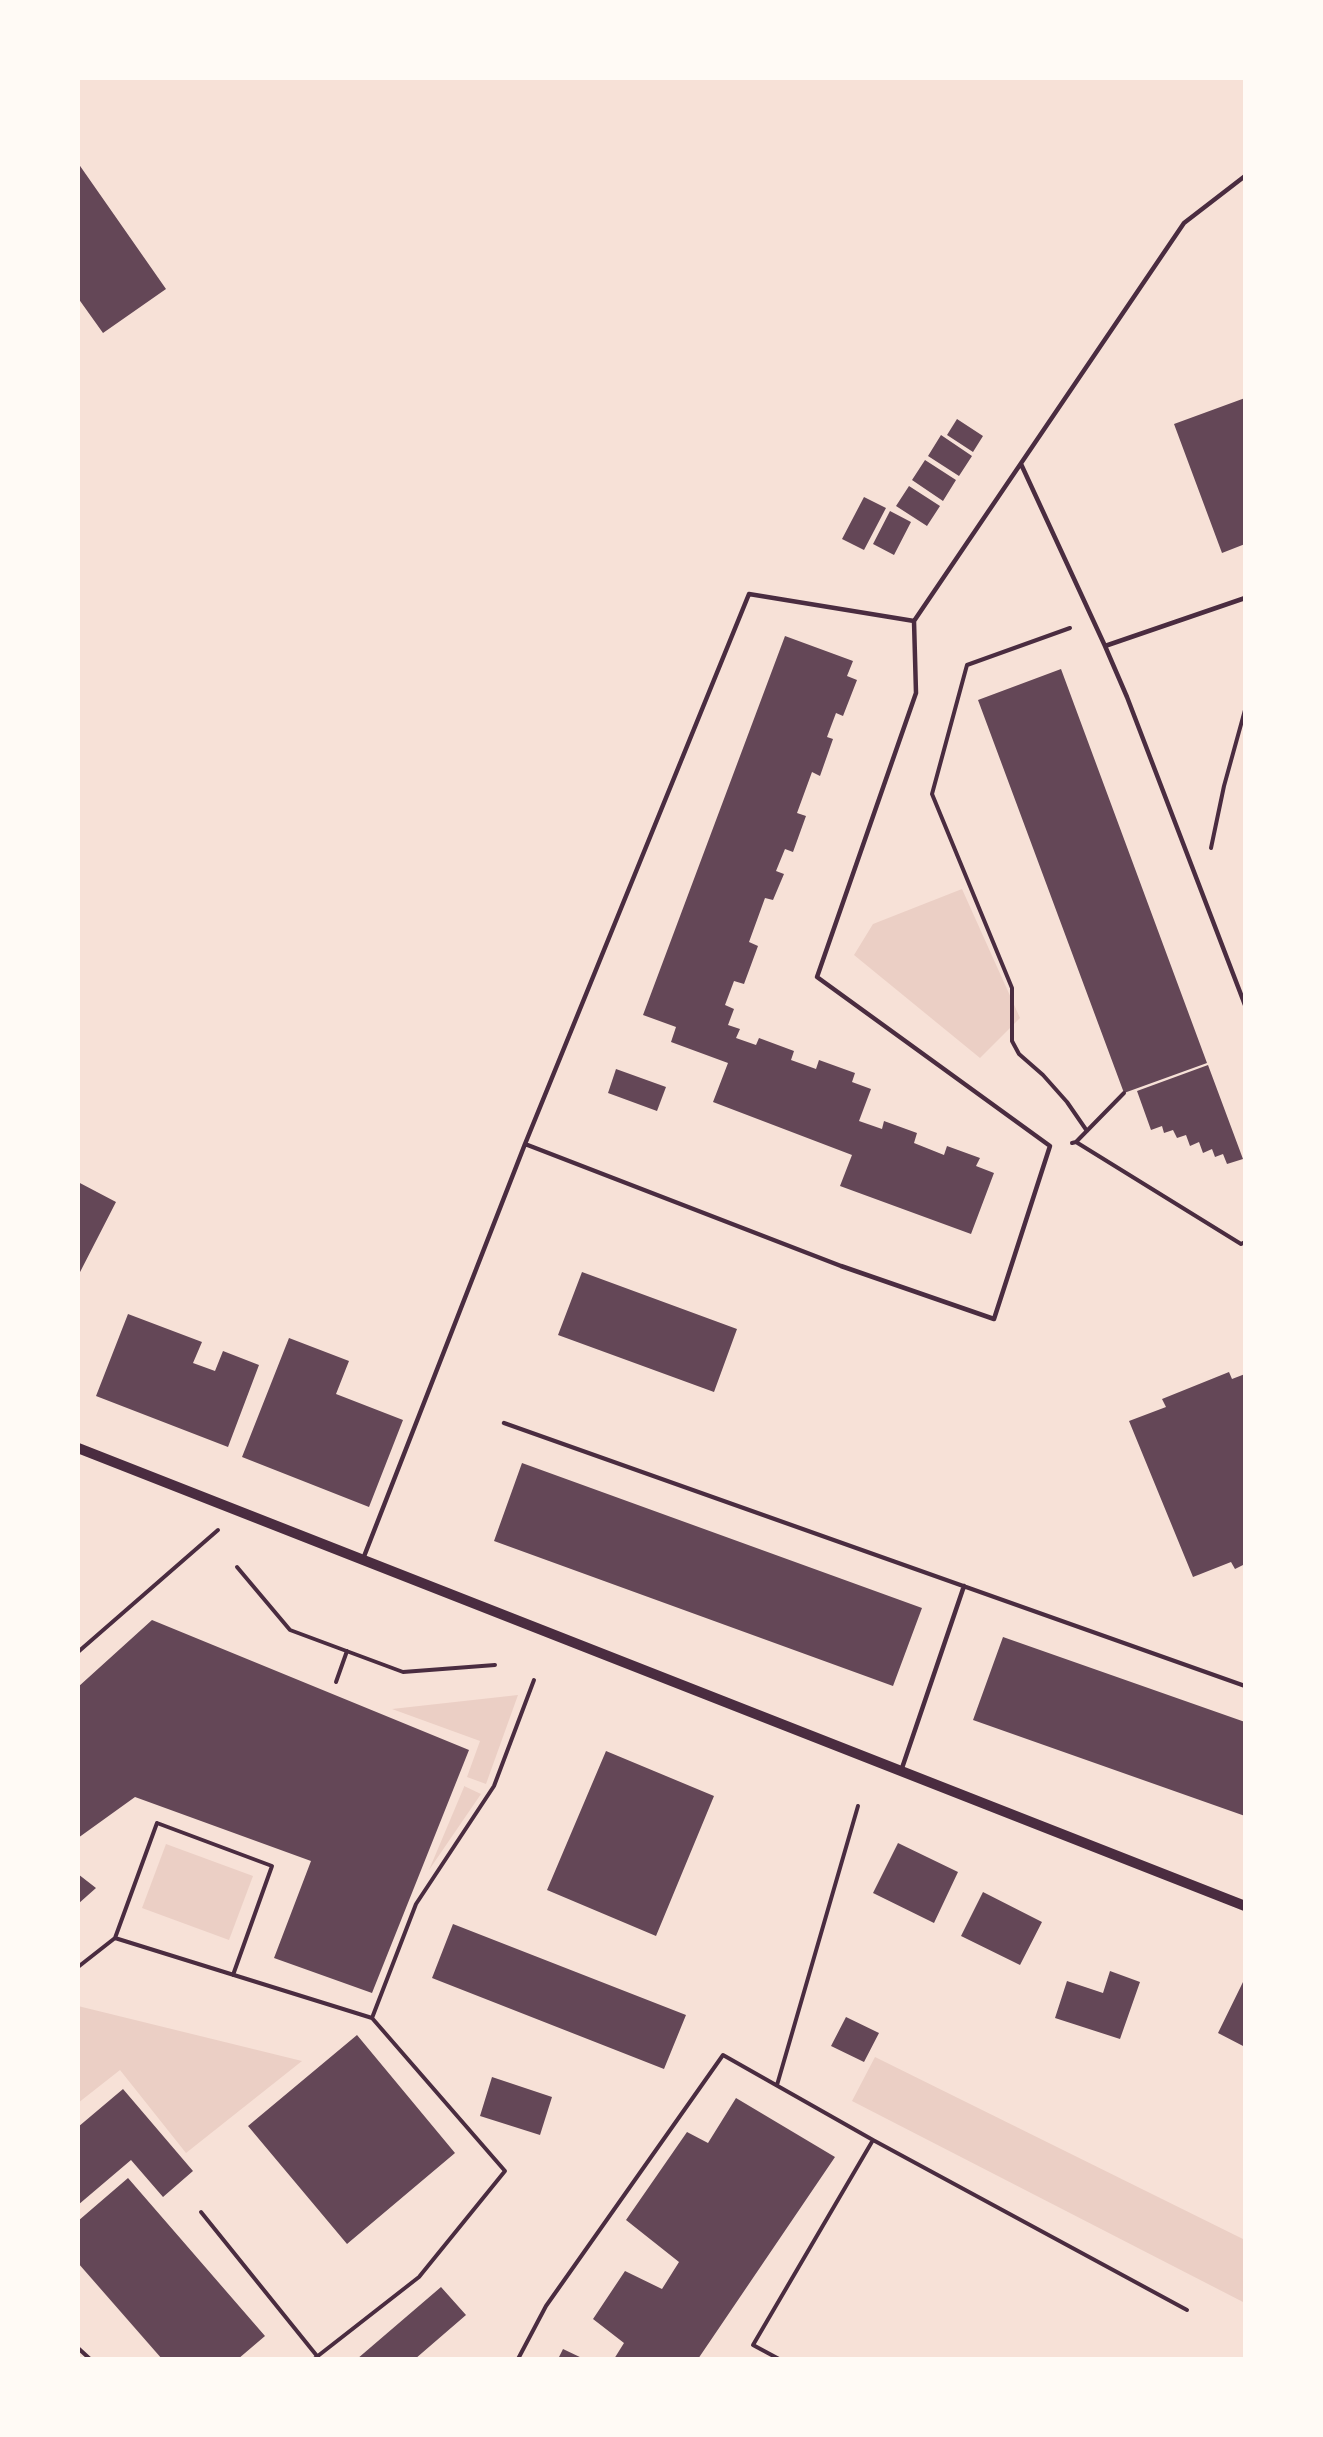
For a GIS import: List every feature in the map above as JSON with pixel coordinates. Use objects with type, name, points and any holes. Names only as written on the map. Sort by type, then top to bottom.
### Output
[{"type":"street","points":[[78,1448],[1245,1906]]},
{"type":"lane","points":[[525,1144],[841,1266],[994,1319],[1050,1146],[817,977],[916,693],[914,621],[1184,223],[1245,176]]},
{"type":"lane","points":[[1021,464],[1127,697],[1245,1005]]},
{"type":"lane","points":[[363,1559],[525,1144],[749,594],[914,621]]},
{"type":"lane","points":[[1105,646],[1245,598]]},
{"type":"lane","points":[[504,1424],[1245,1686]]},
{"type":"lane","points":[[901,1771],[964,1586]]},
{"type":"path","points":[[1087,1131],[1061,1095],[1019,1054],[1012,1041],[1012,988],[932,794],[955,718],[967,665],[1093,620]]},
{"type":"path","points":[[1202,893],[1224,786],[1245,710]]},
{"type":"path","points":[[1050,1146],[1076,1142],[1124,1094]]},
{"type":"path","points":[[1076,1142],[1241,1244],[1245,1242]]},
{"type":"path","points":[[78,1652],[241,1511]]},
{"type":"path","points":[[237,1567],[290,1630],[403,1672],[495,1665]]},
{"type":"path","points":[[336,1682],[347,1651]]},
{"type":"path","points":[[372,2018],[416,1904],[494,1786],[534,1680]]},
{"type":"path","points":[[777,2085],[858,1806]]},
{"type":"path","points":[[78,1967],[115,1938],[157,1823],[272,1866],[233,1975]]},
{"type":"path","points":[[115,1938],[372,2018],[505,2171],[419,2277],[316,2358],[201,2212]]},
{"type":"path","points":[[518,2359],[546,2306],[723,2055],[873,2140],[1187,2310]]},
{"type":"path","points":[[779,2359],[753,2345],[873,2140]]},
{"type":"path","points":[[78,2348],[90,2359]]},
{"type":"shaded area","points":[[962,889],[1020,1018],[980,1058],[854,955],[873,924]]},
{"type":"shaded area","points":[[518,1695],[486,1784],[467,1777],[480,1741],[392,1709]]},
{"type":"shaded area","points":[[464,1787],[481,1794],[429,1870]]},
{"type":"shaded area","points":[[166,1844],[253,1876],[229,1940],[142,1908]]},
{"type":"shaded area","points":[[78,2006],[302,2061],[186,2153],[120,2070],[78,2103]]},
{"type":"shaded area","points":[[875,2057],[1245,2240],[1245,2303],[852,2101]]},
{"type":"building","points":[[78,163],[166,289],[103,333],[78,298]]},
{"type":"building","points":[[1245,398],[1245,544],[1222,553],[1174,424]]},
{"type":"building","points":[[957,419],[983,436],[973,452],[947,435]]},
{"type":"building","points":[[941,435],[972,456],[959,476],[928,456]]},
{"type":"building","points":[[925,460],[956,480],[943,501],[912,480]]},
{"type":"building","points":[[909,486],[940,506],[927,526],[896,506]]},
{"type":"building","points":[[864,497],[886,508],[864,550],[842,539]]},
{"type":"building","points":[[890,511],[911,522],[894,555],[873,544]]},
{"type":"building","points":[[785,636],[853,661],[847,676],[857,680],[843,716],[836,713],[827,737],[833,739],[820,776],[812,772],[797,813],[806,816],[793,852],[785,849],[776,871],[784,874],[773,900],[765,898],[749,942],[758,946],[744,984],[734,981],[725,1005],[734,1009],[728,1025],[740,1029],[736,1038],[756,1045],[759,1038],[794,1051],[791,1060],[816,1069],[819,1060],[855,1073],[852,1082],[871,1089],[859,1121],[882,1129],[884,1121],[917,1133],[914,1143],[944,1155],[947,1146],[980,1158],[976,1166],[994,1173],[971,1234],[840,1186],[852,1155],[713,1102],[728,1063],[671,1042],[676,1027],[643,1015]]},
{"type":"building","points":[[1061,669],[1207,1063],[1124,1093],[978,700]]},
{"type":"building","points":[[1208,1065],[1243,1159],[1227,1164],[1223,1154],[1215,1157],[1212,1149],[1203,1153],[1199,1142],[1190,1146],[1186,1135],[1177,1138],[1173,1130],[1164,1133],[1162,1126],[1151,1130],[1137,1091]]},
{"type":"building","points":[[616,1069],[666,1087],[657,1111],[608,1093]]},
{"type":"building","points":[[78,1182],[116,1202],[78,1276]]},
{"type":"building","points":[[582,1272],[737,1329],[714,1392],[558,1335]]},
{"type":"building","points":[[128,1314],[202,1342],[193,1363],[215,1371],[223,1351],[259,1365],[228,1447],[96,1396]]},
{"type":"building","points":[[289,1338],[349,1361],[336,1394],[403,1420],[369,1507],[242,1457]]},
{"type":"building","points":[[1229,1372],[1232,1379],[1245,1374],[1245,1564],[1235,1569],[1231,1562],[1193,1577],[1129,1421],[1166,1407],[1162,1399]]},
{"type":"building","points":[[522,1463],[922,1608],[893,1686],[494,1541]]},
{"type":"building","points":[[152,1620],[469,1750],[372,1993],[274,1958],[311,1861],[135,1797],[78,1838],[78,1687]]},
{"type":"building","points":[[1003,1637],[1245,1722],[1245,1816],[973,1720]]},
{"type":"building","points":[[606,1751],[714,1796],[656,1936],[547,1890]]},
{"type":"building","points":[[898,1843],[958,1872],[934,1923],[873,1893]]},
{"type":"building","points":[[78,1874],[96,1888],[78,1904]]},
{"type":"building","points":[[983,1892],[1042,1922],[1020,1965],[961,1936]]},
{"type":"building","points":[[453,1924],[686,2015],[664,2069],[432,1978]]},
{"type":"building","points":[[1110,1971],[1140,1982],[1120,2039],[1055,2018],[1067,1981],[1103,1993]]},
{"type":"building","points":[[1243,1982],[1245,1983],[1245,2047],[1218,2033]]},
{"type":"building","points":[[846,2017],[879,2033],[864,2062],[831,2046]]},
{"type":"building","points":[[357,2035],[455,2153],[347,2244],[248,2126]]},
{"type":"building","points":[[492,2077],[552,2097],[540,2135],[480,2116]]},
{"type":"building","points":[[123,2089],[193,2171],[163,2197],[131,2160],[78,2205],[78,2127]]},
{"type":"building","points":[[736,2098],[835,2157],[698,2359],[614,2359],[624,2343],[593,2319],[625,2271],[662,2289],[679,2262],[626,2220],[687,2132],[708,2143]]},
{"type":"building","points":[[128,2178],[265,2336],[238,2359],[162,2359],[78,2263],[78,2221]]},
{"type":"building","points":[[441,2287],[466,2315],[415,2359],[357,2359]]},
{"type":"building","points":[[563,2349],[584,2359],[558,2359]]}]
